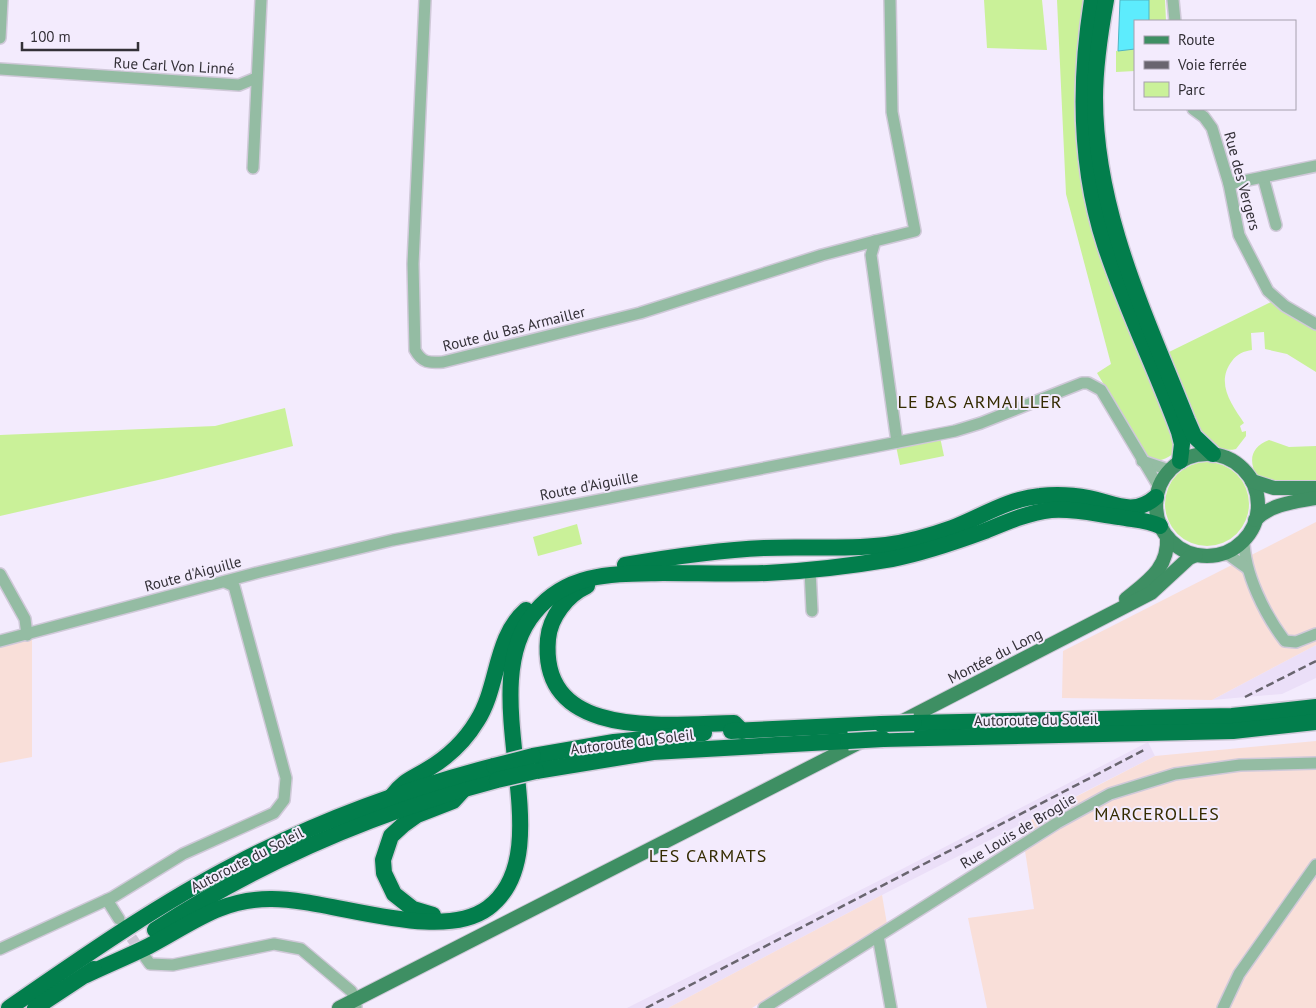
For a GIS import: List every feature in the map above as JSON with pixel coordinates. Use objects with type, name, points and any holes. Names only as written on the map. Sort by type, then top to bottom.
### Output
[{"type":"highway","points":[[1092,0],[1083,90],[1090,182],[1108,252],[1179,432],[1182,444],[1174,465]]},
{"type":"highway","points":[[1106,0],[1096,59],[1095,105],[1099,159],[1113,227],[1128,271],[1187,420],[1201,444],[1214,454]]},
{"type":"highway","points":[[392,796],[402,782],[444,758],[468,734],[486,704],[511,629],[522,613],[540,596],[570,578],[592,570],[654,560],[764,548],[884,545],[925,538],[953,528],[991,509],[1018,500],[1039,496],[1062,495],[1089,498],[1128,509],[1140,507],[1157,492]]},
{"type":"highway","points":[[86,975],[150,945],[216,909],[243,901],[290,900],[421,922],[462,920],[488,908],[510,884],[519,854],[520,834],[511,688],[512,668],[519,638],[535,612],[548,599],[575,582],[621,573],[767,573],[810,570],[895,558],[953,543],[1016,518],[1054,510],[1078,510],[1137,519],[1163,531]]},
{"type":"highway","points":[[654,573],[596,582],[573,595],[561,607],[553,621],[548,636],[547,653],[554,680],[569,701],[581,709],[604,718],[622,722],[734,723],[742,731]]},
{"type":"highway","points":[[464,789],[453,801],[417,815],[403,825],[391,836],[386,846],[382,860],[388,885],[402,902],[424,914],[458,916],[470,912],[493,897],[508,874],[514,841],[506,709],[507,671],[511,646],[518,630],[540,596]]},
{"type":"highway","name":"Autoroute du Soleil","points":[[535,764],[653,752],[848,741],[914,723],[1214,717],[1316,707]]},
{"type":"highway","name":"Autoroute du Soleil","points":[[9,1008],[134,924],[206,880],[281,841],[338,816],[392,796],[648,738],[742,731],[1233,731],[1316,722]]},
{"type":"highway","name":"Autoroute du Soleil","points":[[35,1008],[199,901],[260,868],[344,829],[464,789],[496,773]]},
{"type":"main road","points":[[1196,454],[1214,454],[1237,463],[1252,481],[1258,507],[1255,520],[1244,540],[1221,554],[1196,555],[1189,558],[1151,593],[1102,620],[1147,582],[1162,564],[1168,552],[1156,507],[1157,492],[1174,465],[1196,454]]},
{"type":"main road","points":[[1252,481],[1274,488],[1316,488]]},
{"type":"main road","points":[[1255,520],[1267,510],[1280,505],[1316,498]]},
{"type":"main road","points":[[1163,531],[1180,549],[1196,555]]},
{"type":"main road","name":"Montée du Long","points":[[339,1008],[356,1004],[941,701],[1102,620]]},
{"type":"street","points":[[0,38],[2,0]]},
{"type":"street","points":[[253,168],[261,0]]},
{"type":"street","name":"Route du Bas Armailler","points":[[425,0],[413,264],[415,350],[420,360],[428,363],[444,362],[640,313],[822,255],[875,241]]},
{"type":"street","points":[[890,0],[892,112],[915,231],[875,241],[871,255],[897,442]]},
{"type":"street","points":[[1173,0],[1175,20]]},
{"type":"street","name":"Rue Carl Von Linné","points":[[0,69],[239,85],[256,78]]},
{"type":"street","name":"Rue des Vergers","points":[[1194,110],[1204,117],[1212,128],[1229,184],[1239,234],[1257,265],[1268,291],[1285,306],[1316,324]]},
{"type":"street","points":[[1229,184],[1316,166]]},
{"type":"street","points":[[1263,177],[1276,225]]},
{"type":"street","name":"Route d'Aiguille","points":[[0,641],[393,540],[897,442],[981,423],[1061,390],[1088,383],[1101,390],[1106,397],[1157,492]]},
{"type":"street","points":[[1142,462],[1174,465]]},
{"type":"street","points":[[1244,540],[1247,568],[1276,629],[1285,641],[1296,642],[1316,634]]},
{"type":"street","points":[[1221,554],[1228,555],[1247,568]]},
{"type":"street","points":[[810,570],[812,611]]},
{"type":"street","points":[[0,574],[25,619],[27,635]]},
{"type":"street","points":[[0,949],[107,900],[183,854],[274,813],[284,800],[286,778],[244,616],[234,586],[225,582]]},
{"type":"street","name":"Rue Louis de Broglie","points":[[764,1008],[1057,823],[1110,794],[1175,774],[1240,764],[1316,763]]},
{"type":"street","points":[[1223,1008],[1240,974],[1316,865]]},
{"type":"street","points":[[107,900],[119,918]]},
{"type":"street","points":[[878,936],[891,1008]]},
{"type":"street","points":[[145,957],[150,964],[173,965],[274,944],[301,949],[347,987],[356,1004]]},
{"type":"shaded area","points":[[1316,522],[1316,645],[1212,700],[1062,698],[1063,651]]},
{"type":"shaded area","points":[[32,637],[32,757],[0,763],[0,644]]},
{"type":"shaded area","points":[[1316,645],[1316,678],[1282,694],[1212,700]]},
{"type":"shaded area","points":[[1316,741],[1316,1008],[987,1008],[968,918],[1034,909],[1021,825],[1155,756]]},
{"type":"shaded area","points":[[1148,742],[1155,756],[882,895],[668,1008],[627,1008],[904,868]]},
{"type":"shaded area","points":[[882,895],[887,924],[752,1008],[668,1008]]},
{"type":"green space","points":[[984,0],[1042,0],[1047,50],[987,48]]},
{"type":"green space","points":[[1057,0],[1085,0],[1074,96],[1079,169],[1087,209],[1112,288],[1175,442],[1173,454],[1163,460],[1156,460],[1146,455],[1097,373],[1111,364],[1066,194]]},
{"type":"green space","points":[[1149,0],[1165,0],[1166,20],[1149,20]]},
{"type":"green space","points":[[1134,49],[1134,71],[1116,72],[1116,51]]},
{"type":"green space","points":[[1273,301],[1316,329],[1316,372],[1287,354],[1265,349],[1264,332],[1251,333],[1252,350],[1241,353],[1234,359],[1227,369],[1225,377],[1227,394],[1244,423],[1240,426],[1242,432],[1246,431],[1246,436],[1236,449],[1222,449],[1210,442],[1200,430],[1191,414],[1169,352]]},
{"type":"green space","points":[[285,408],[293,446],[167,478],[0,516],[0,435],[215,426]]},
{"type":"green space","points":[[940,437],[944,456],[900,465],[896,446]]},
{"type":"green space","points":[[1269,440],[1289,447],[1316,446],[1316,484],[1293,486],[1257,477],[1252,460],[1253,455],[1258,446]]},
{"type":"green space","points":[[1199,462],[1215,462],[1231,469],[1242,480],[1249,496],[1246,520],[1237,534],[1231,539],[1215,546],[1199,546],[1183,539],[1172,528],[1165,512],[1165,496],[1172,480],[1183,469]]},
{"type":"green space","points":[[577,524],[582,544],[538,556],[533,537]]},
{"type":"water","points":[[1120,0],[1149,0],[1149,20],[1134,20],[1134,49],[1118,51]]},
{"type":"tunnel","points":[[122,924],[144,956]]},
{"type":"railway","points":[[1245,697],[1316,661]]},
{"type":"railway","points":[[646,1008],[1146,749]]},
{"type":"district","name":"LE BAS ARMAILLER","points":[[980,402]]},
{"type":"district","name":"MARCEROLLES","points":[[1157,814]]},
{"type":"district","name":"LES CARMATS","points":[[708,856]]}]
